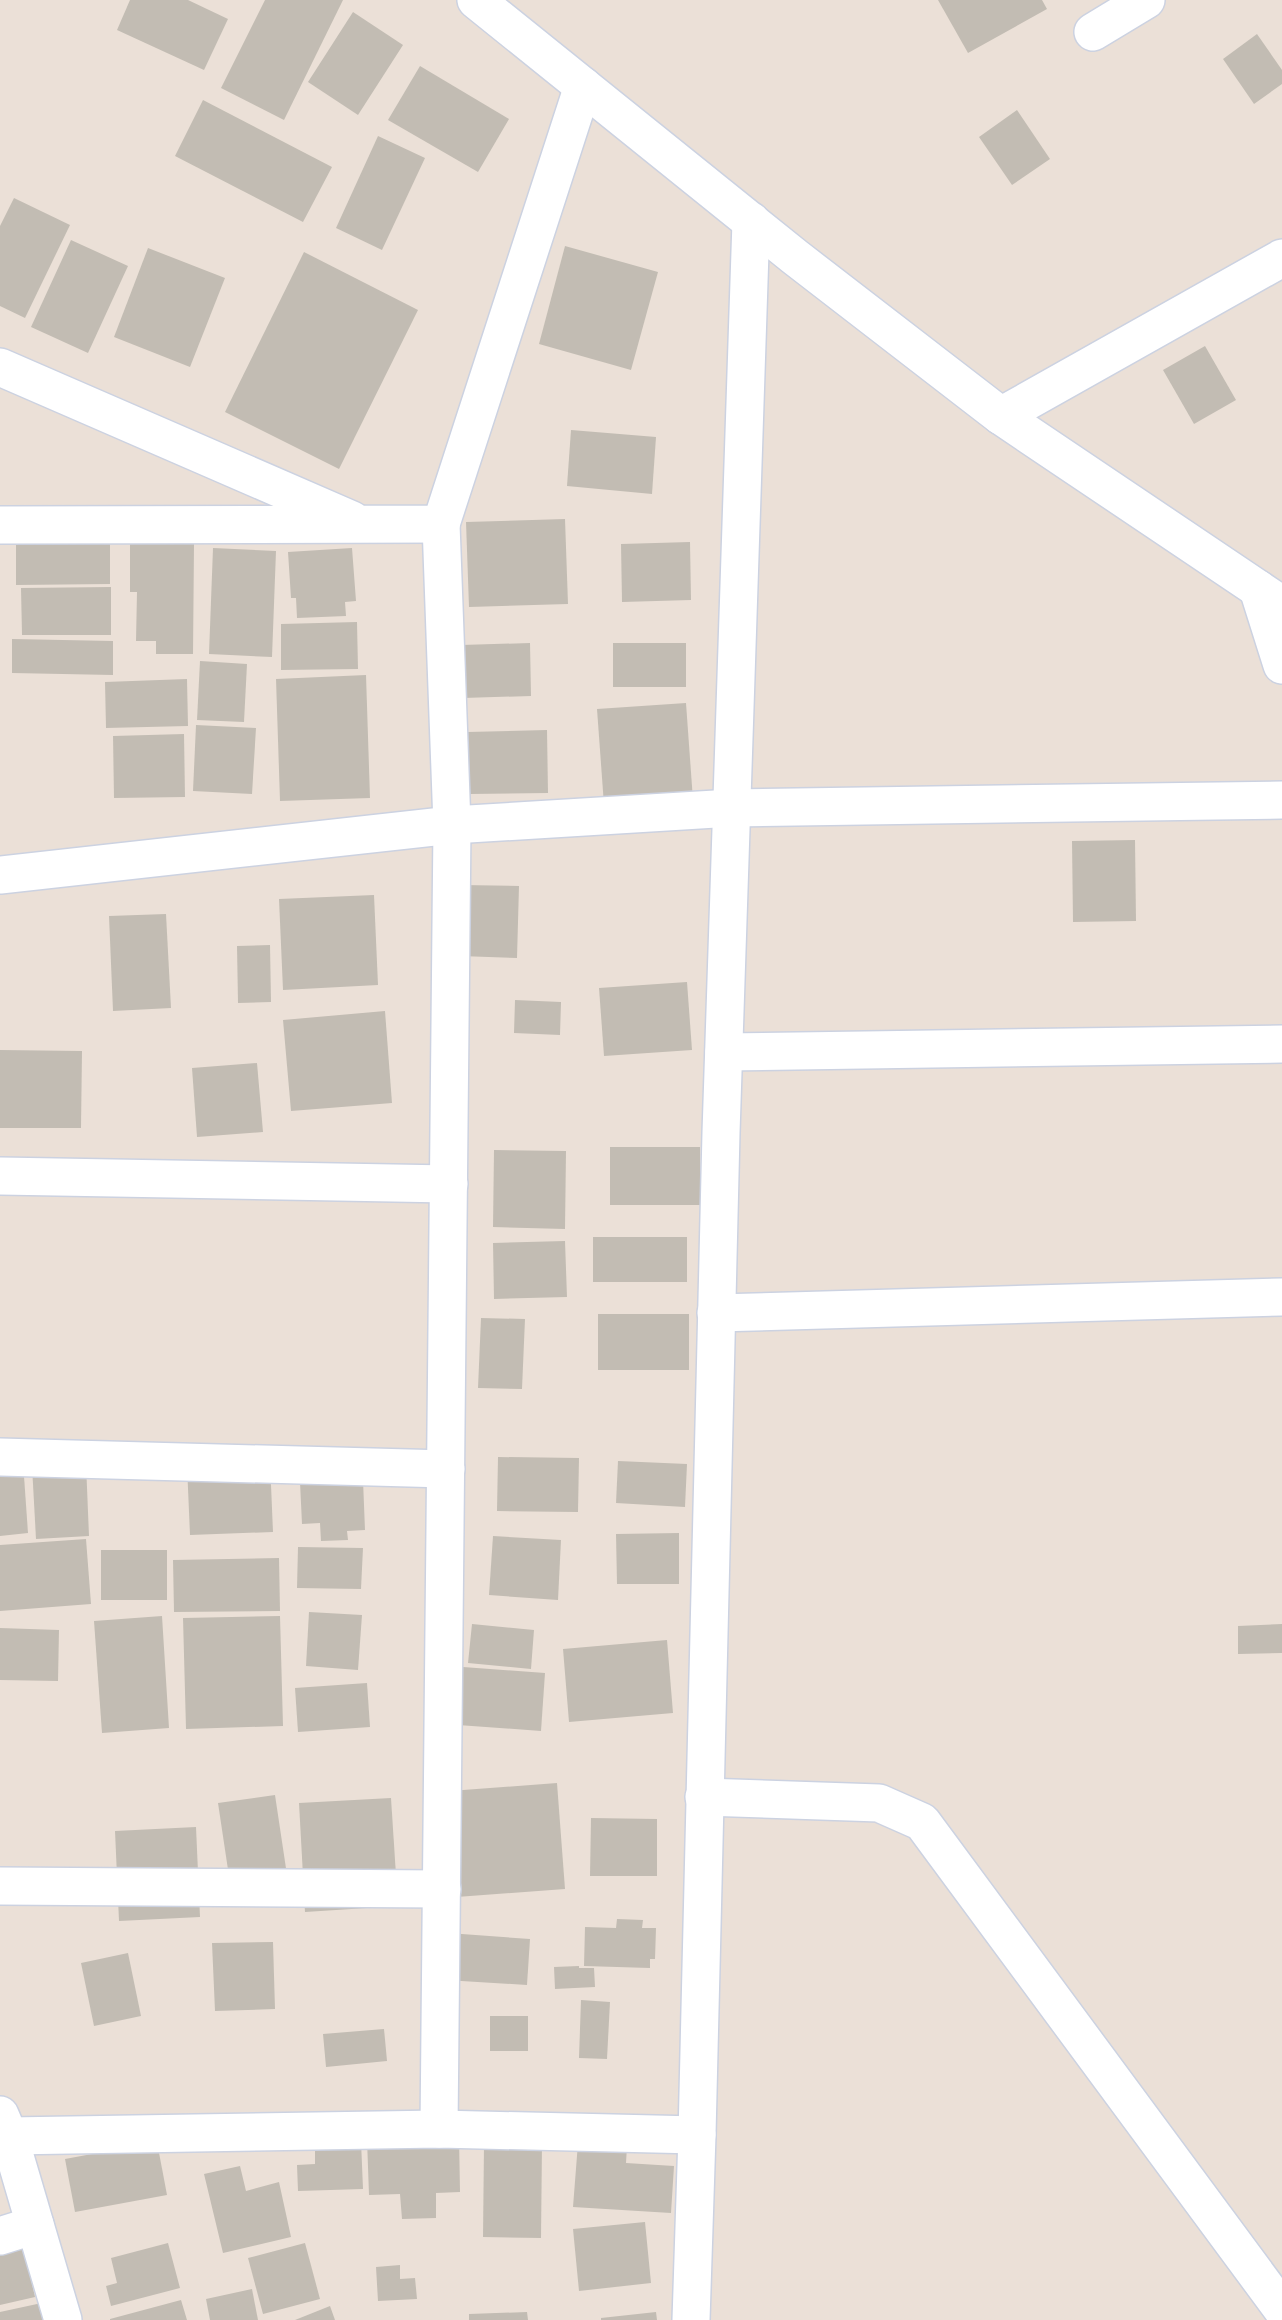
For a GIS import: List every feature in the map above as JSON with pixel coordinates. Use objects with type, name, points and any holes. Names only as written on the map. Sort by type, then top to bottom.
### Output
[{"type":"street","points":[[476,0],[751,221],[1001,416],[1270,597],[1282,665]]},
{"type":"street","points":[[1093,32],[1146,0]]},
{"type":"street","points":[[439,2129],[452,825],[441,524],[583,86]]},
{"type":"street","points":[[691,2320],[716,1313],[751,221]]},
{"type":"street","points":[[1001,416],[1282,258]]},
{"type":"street","points":[[0,367],[365,526]]},
{"type":"street","points":[[0,525],[441,524]]},
{"type":"street","points":[[0,874],[452,825],[732,808],[1282,800]]},
{"type":"street","points":[[724,1052],[1282,1044]]},
{"type":"street","points":[[0,1176],[449,1184]]},
{"type":"street","points":[[716,1313],[1282,1297]]},
{"type":"street","points":[[0,1457],[446,1469]]},
{"type":"street","points":[[704,1797],[879,1803],[922,1822],[1282,2309]]},
{"type":"street","points":[[0,1886],[442,1889]]},
{"type":"street","points":[[63,2320],[4,2126],[439,2129],[697,2135]]},
{"type":"street","points":[[0,2236],[35,2225]]},
{"type":"building","points":[[130,0],[188,0],[228,19],[204,70],[117,30]]},
{"type":"building","points":[[265,0],[343,0],[284,120],[221,88]]},
{"type":"building","points":[[938,0],[1042,0],[1047,9],[968,53]]},
{"type":"building","points":[[353,12],[403,45],[358,115],[308,82]]},
{"type":"building","points":[[1257,34],[1282,70],[1282,84],[1254,104],[1223,59]]},
{"type":"building","points":[[420,66],[509,119],[478,172],[388,120]]},
{"type":"building","points":[[203,100],[332,167],[303,222],[175,156]]},
{"type":"building","points":[[1017,110],[1050,159],[1012,185],[979,137]]},
{"type":"building","points":[[378,136],[425,158],[382,250],[336,228]]},
{"type":"building","points":[[14,198],[70,225],[25,318],[0,306],[0,226]]},
{"type":"building","points":[[71,240],[128,266],[88,353],[31,327]]},
{"type":"building","points":[[565,246],[658,272],[631,370],[539,344]]},
{"type":"building","points":[[148,248],[225,278],[190,367],[114,337]]},
{"type":"building","points":[[304,252],[418,310],[339,469],[225,412]]},
{"type":"building","points":[[1205,346],[1236,400],[1194,424],[1163,370]]},
{"type":"building","points":[[571,430],[656,437],[652,494],[567,486]]},
{"type":"building","points":[[565,519],[568,604],[469,607],[466,522]]},
{"type":"building","points":[[110,532],[110,584],[16,585],[16,533]]},
{"type":"building","points":[[690,542],[691,600],[622,602],[621,544]]},
{"type":"building","points":[[130,544],[194,544],[193,654],[156,654],[156,641],[136,641],[137,592],[130,592]]},
{"type":"building","points":[[213,548],[276,551],[272,657],[209,654]]},
{"type":"building","points":[[352,548],[356,601],[345,602],[346,616],[297,618],[296,598],[291,598],[288,552]]},
{"type":"building","points":[[111,587],[111,635],[22,635],[21,588]]},
{"type":"building","points":[[357,622],[358,669],[281,670],[281,624]]},
{"type":"building","points":[[12,639],[113,641],[113,675],[12,673]]},
{"type":"building","points":[[530,643],[531,696],[463,698],[461,645]]},
{"type":"building","points":[[613,643],[686,643],[686,687],[613,687]]},
{"type":"building","points":[[200,661],[247,664],[244,722],[197,720]]},
{"type":"building","points":[[366,675],[370,798],[280,801],[276,679]]},
{"type":"building","points":[[187,679],[188,726],[106,728],[105,682]]},
{"type":"building","points":[[686,703],[693,800],[604,805],[597,709]]},
{"type":"building","points":[[196,725],[256,728],[252,794],[193,791]]},
{"type":"building","points":[[547,730],[548,793],[469,794],[467,732]]},
{"type":"building","points":[[184,734],[185,797],[114,798],[113,736]]},
{"type":"building","points":[[1135,840],[1136,921],[1073,922],[1072,841]]},
{"type":"building","points":[[461,885],[519,886],[517,958],[460,956]]},
{"type":"building","points":[[374,895],[378,985],[283,990],[279,899]]},
{"type":"building","points":[[166,914],[171,1008],[113,1011],[109,916]]},
{"type":"building","points":[[270,945],[271,1002],[238,1003],[237,946]]},
{"type":"building","points":[[687,982],[692,1050],[604,1056],[599,988]]},
{"type":"building","points":[[515,1000],[561,1002],[560,1035],[514,1033]]},
{"type":"building","points":[[385,1011],[392,1103],[291,1111],[283,1020]]},
{"type":"building","points":[[0,1050],[82,1051],[81,1128],[0,1128]]},
{"type":"building","points":[[257,1063],[263,1132],[197,1137],[192,1068]]},
{"type":"building","points":[[610,1147],[700,1147],[700,1205],[610,1205]]},
{"type":"building","points":[[494,1150],[566,1151],[565,1229],[493,1227]]},
{"type":"building","points":[[593,1237],[687,1237],[687,1282],[593,1282]]},
{"type":"building","points":[[565,1241],[567,1297],[494,1299],[493,1243]]},
{"type":"building","points":[[598,1314],[689,1314],[689,1370],[598,1370]]},
{"type":"building","points":[[481,1318],[525,1319],[522,1389],[478,1388]]},
{"type":"building","points":[[498,1457],[579,1458],[578,1512],[497,1511]]},
{"type":"building","points":[[270,1461],[273,1532],[190,1535],[187,1465]]},
{"type":"building","points":[[618,1461],[687,1464],[685,1507],[616,1503]]},
{"type":"building","points":[[23,1462],[28,1533],[0,1536],[0,1464]]},
{"type":"building","points":[[86,1463],[89,1536],[36,1539],[32,1466]]},
{"type":"building","points":[[363,1480],[365,1530],[347,1531],[348,1540],[321,1541],[320,1523],[302,1524],[300,1482]]},
{"type":"building","points":[[679,1533],[679,1584],[617,1584],[616,1534]]},
{"type":"building","points":[[493,1536],[561,1540],[558,1600],[489,1595]]},
{"type":"building","points":[[86,1539],[91,1604],[0,1611],[0,1545]]},
{"type":"building","points":[[298,1547],[363,1548],[361,1589],[297,1588]]},
{"type":"building","points":[[101,1550],[167,1550],[167,1600],[101,1600]]},
{"type":"building","points":[[279,1558],[280,1611],[174,1612],[173,1560]]},
{"type":"building","points":[[309,1612],[362,1615],[358,1670],[306,1666]]},
{"type":"building","points":[[162,1616],[169,1728],[102,1733],[94,1621]]},
{"type":"building","points":[[280,1616],[283,1726],[186,1729],[183,1618]]},
{"type":"building","points":[[472,1624],[534,1630],[531,1669],[468,1663]]},
{"type":"building","points":[[1282,1624],[1282,1653],[1238,1654],[1238,1626]]},
{"type":"building","points":[[0,1628],[59,1630],[58,1681],[0,1680]]},
{"type":"building","points":[[667,1640],[673,1713],[569,1722],[563,1649]]},
{"type":"building","points":[[463,1667],[545,1673],[541,1731],[458,1725]]},
{"type":"building","points":[[367,1683],[370,1727],[298,1732],[295,1688]]},
{"type":"building","points":[[557,1783],[565,1889],[430,1899],[423,1793]]},
{"type":"building","points":[[275,1795],[287,1875],[230,1883],[218,1803]]},
{"type":"building","points":[[391,1798],[398,1906],[305,1912],[299,1803]]},
{"type":"building","points":[[591,1818],[657,1819],[657,1876],[590,1876]]},
{"type":"building","points":[[196,1827],[200,1917],[119,1921],[115,1831]]},
{"type":"building","points":[[617,1919],[643,1920],[642,1928],[656,1928],[655,1959],[650,1959],[650,1968],[584,1966],[585,1927],[616,1928]]},
{"type":"building","points":[[448,1933],[530,1939],[527,1985],[445,1980]]},
{"type":"building","points":[[273,1942],[275,2009],[215,2011],[212,1943]]},
{"type":"building","points":[[128,1953],[141,2016],[94,2026],[81,1963]]},
{"type":"building","points":[[554,1967],[594,1968],[595,1987],[555,1989]]},
{"type":"building","points":[[581,2000],[610,2002],[607,2059],[579,2058]]},
{"type":"building","points":[[490,2016],[528,2016],[528,2051],[490,2051]]},
{"type":"building","points":[[384,2029],[387,2061],[326,2067],[323,2034]]},
{"type":"building","points":[[459,2136],[460,2192],[436,2193],[436,2218],[402,2219],[400,2194],[369,2195],[367,2139]]},
{"type":"building","points":[[361,2141],[363,2189],[298,2191],[297,2165],[315,2164],[315,2143]]},
{"type":"building","points":[[157,2142],[167,2195],[75,2212],[65,2159]]},
{"type":"building","points":[[578,2143],[627,2146],[626,2163],[674,2166],[671,2213],[573,2207]]},
{"type":"building","points":[[484,2144],[542,2144],[541,2238],[483,2237]]},
{"type":"building","points":[[240,2166],[246,2191],[279,2182],[291,2237],[223,2253],[204,2174]]},
{"type":"building","points":[[645,2222],[651,2283],[579,2291],[573,2229]]},
{"type":"building","points":[[168,2243],[180,2288],[111,2306],[106,2286],[117,2283],[111,2258]]},
{"type":"building","points":[[305,2243],[320,2299],[263,2314],[248,2258]]},
{"type":"building","points":[[24,2249],[35,2297],[0,2305],[0,2254]]},
{"type":"building","points":[[400,2265],[400,2279],[415,2278],[417,2299],[378,2301],[376,2267]]},
{"type":"building","points":[[252,2289],[258,2320],[210,2320],[206,2299]]},
{"type":"building","points":[[181,2300],[187,2320],[110,2320],[110,2319]]},
{"type":"building","points":[[51,2301],[55,2320],[0,2320],[0,2312]]},
{"type":"building","points":[[330,2306],[335,2320],[295,2320]]},
{"type":"building","points":[[527,2312],[528,2320],[469,2320],[469,2314]]},
{"type":"building","points":[[656,2312],[657,2320],[601,2320],[601,2318]]}]
